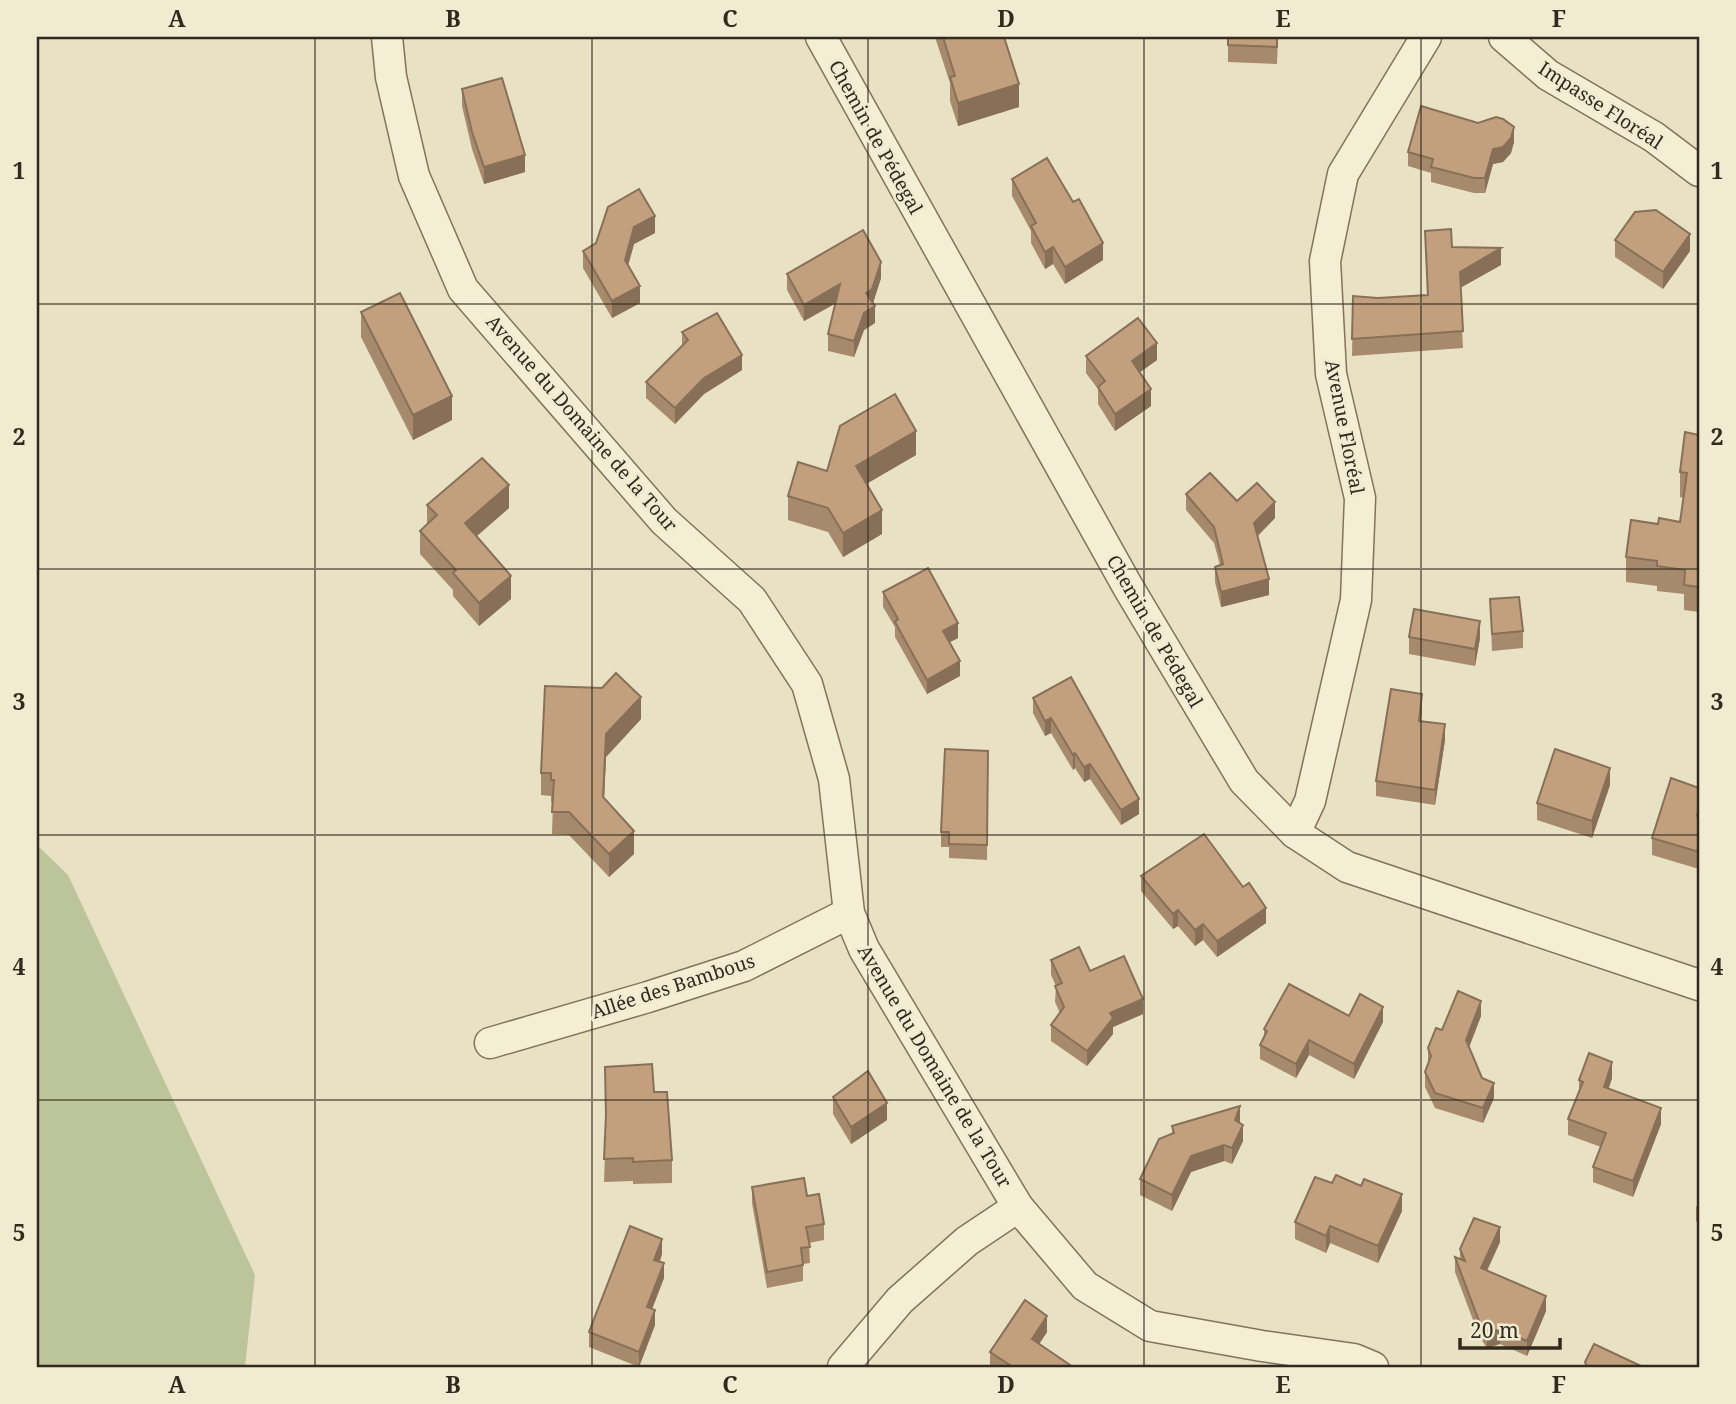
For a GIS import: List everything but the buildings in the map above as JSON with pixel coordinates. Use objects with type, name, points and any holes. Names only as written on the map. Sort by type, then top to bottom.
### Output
[{"type":"street","name":"Avenue du Domaine de la Tour","points":[[387,37],[390,77],[414,176],[463,289],[664,521],[752,600],[807,684],[834,779],[849,913],[864,949],[1018,1207],[1085,1286],[1150,1326],[1354,1359],[1373,1367]]},
{"type":"street","name":"Chemin de Pédegal","points":[[821,37],[1128,587],[1244,781],[1295,833],[1347,867],[1699,985]]},
{"type":"street","name":"Avenue Floréal","points":[[1295,833],[1310,801],[1356,600],[1360,498],[1331,374],[1325,261],[1343,174],[1426,37]]},
{"type":"street","name":"Impasse Floréal","points":[[1504,37],[1548,75],[1654,137],[1699,171]]},
{"type":"street","name":"Allée des Bambous","points":[[490,1043],[744,966],[849,913]]},
{"type":"street","points":[[843,1367],[900,1300],[967,1241],[1018,1207]]},
{"type":"green space","points":[[37,845],[68,875],[255,1275],[245,1367],[37,1367]]}]
